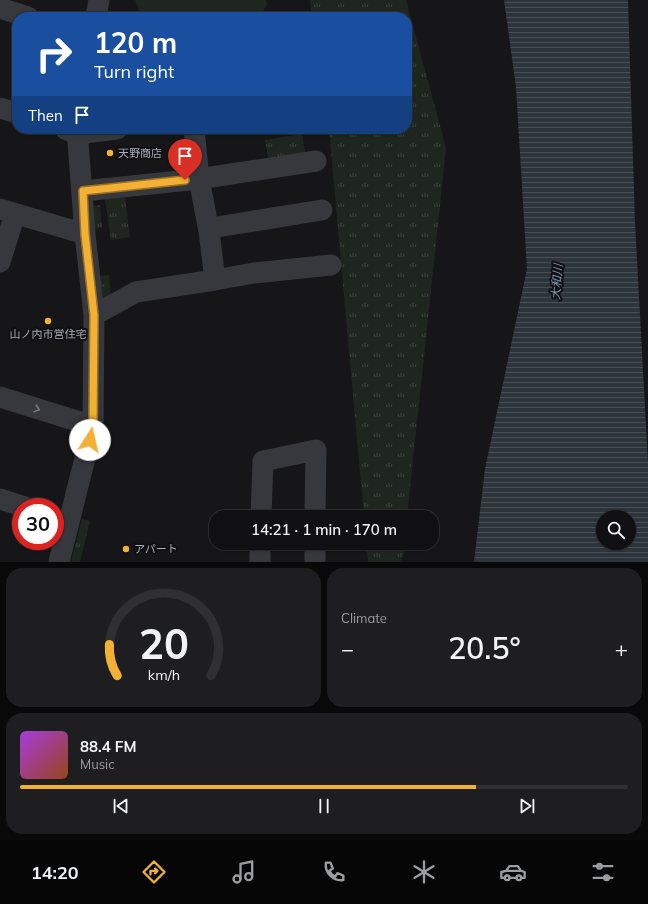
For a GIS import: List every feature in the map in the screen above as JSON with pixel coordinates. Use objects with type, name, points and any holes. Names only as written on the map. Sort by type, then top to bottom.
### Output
[{"type":"street","points":[[97,12],[99,0]]},
{"type":"street","points":[[0,8],[12,12]]},
{"type":"street","points":[[0,108],[12,112]]},
{"type":"street","points":[[64,513],[93,426],[94,315],[85,234],[83,191],[74,134]]},
{"type":"street","points":[[194,134],[199,179],[208,227],[215,280]]},
{"type":"street","points":[[83,191],[199,179],[316,161]]},
{"type":"street","points":[[208,227],[217,227],[322,210]]},
{"type":"street","points":[[0,262],[8,211],[85,234]]},
{"type":"street","points":[[94,315],[136,292],[254,273],[331,265]]},
{"type":"street","points":[[0,397],[93,426]]},
{"type":"street","points":[[261,510],[263,461],[316,450],[315,510]]},
{"type":"street","points":[[0,499],[12,503]]},
{"type":"street","points":[[59,562],[60,550]]},
{"type":"street","points":[[260,550],[260,562]]},
{"type":"street","points":[[315,550],[315,562]]},
{"type":"green space","points":[[135,0],[266,0],[267,5],[263,11],[256,12],[140,12]]},
{"type":"green space","points":[[310,0],[406,0],[409,12],[311,12]]},
{"type":"green space","points":[[412,22],[446,148],[408,510],[363,510],[329,134],[412,134]]},
{"type":"green space","points":[[302,134],[306,157],[269,163],[265,140]]},
{"type":"green space","points":[[124,190],[130,237],[111,240],[104,193]]},
{"type":"green space","points":[[100,205],[102,228],[94,229],[92,206]]},
{"type":"green space","points":[[109,275],[111,297],[102,298],[100,276]]},
{"type":"green space","points":[[82,519],[90,521],[80,562],[71,562]]},
{"type":"green space","points":[[367,550],[404,550],[400,562],[368,562]]},
{"type":"water","name":"大和川","points":[[504,0],[628,0],[635,223],[648,463],[648,562],[474,562],[485,469],[527,269],[516,87]]},
{"type":"place","name":"天野商店","points":[[110,153]]},
{"type":"place","name":"山ノ内市営住宅","points":[[48,321]]},
{"type":"place","name":"アパート","points":[[126,549]]},
{"type":"route","points":[[90,440],[93,426],[94,315],[85,234],[83,191],[185,180]]}]
